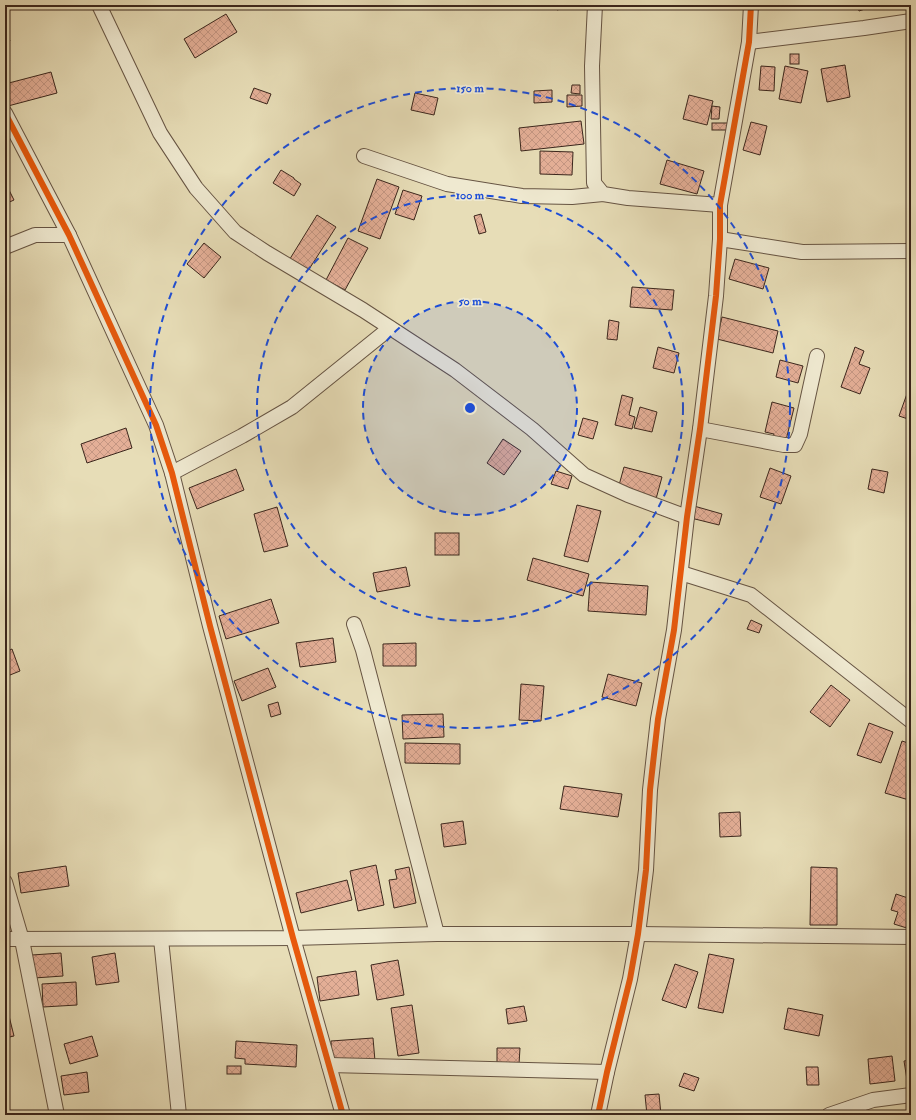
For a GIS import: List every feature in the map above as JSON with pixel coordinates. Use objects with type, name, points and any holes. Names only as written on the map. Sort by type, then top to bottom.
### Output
[{"type":"street","points":[[99,5],[160,133],[196,188],[235,232],[267,253],[363,310],[455,370],[532,429],[584,475],[628,495],[687,517]]},
{"type":"street","points":[[595,5],[592,66],[594,183],[603,194]]},
{"type":"street","points":[[598,1115],[630,979],[638,934],[646,870],[650,790],[658,719],[674,630],[687,517],[700,429],[716,296],[720,238],[720,205],[748,42],[751,5]]},
{"type":"street","points":[[748,42],[911,21]]},
{"type":"street","points":[[5,113],[69,235],[156,425],[172,473],[210,626],[293,938],[343,1115]]},
{"type":"street","points":[[364,156],[447,184],[522,196],[572,197],[603,194],[628,198],[720,205]]},
{"type":"street","points":[[5,247],[35,235],[69,235]]},
{"type":"street","points":[[720,238],[802,252],[911,251]]},
{"type":"street","points":[[172,473],[242,436],[292,407],[390,328]]},
{"type":"street","points":[[700,429],[784,445],[795,445],[800,434],[817,356]]},
{"type":"street","points":[[681,572],[752,595],[911,721]]},
{"type":"street","points":[[354,624],[363,650],[437,934]]},
{"type":"street","points":[[5,882],[22,940],[54,1100],[52,1112]]},
{"type":"street","points":[[5,939],[293,938],[437,934],[638,934],[911,938]]},
{"type":"street","points":[[161,939],[179,1115]]},
{"type":"street","points":[[329,1065],[607,1072]]},
{"type":"street","points":[[830,1115],[873,1100],[911,1095]]},
{"type":"building","points":[[555,5],[567,5],[568,7],[557,10]]},
{"type":"building","points":[[857,5],[877,5],[859,11]]},
{"type":"building","points":[[226,14],[237,32],[195,58],[184,39]]},
{"type":"building","points":[[5,30],[10,41],[5,43]]},
{"type":"building","points":[[790,54],[799,54],[799,64],[790,64]]},
{"type":"building","points":[[845,65],[850,97],[827,102],[821,69]]},
{"type":"building","points":[[761,66],[775,67],[774,91],[759,90]]},
{"type":"building","points":[[785,66],[808,71],[801,103],[779,99]]},
{"type":"building","points":[[51,72],[57,93],[8,106],[5,93],[5,84]]},
{"type":"building","points":[[572,85],[580,85],[580,94],[571,93]]},
{"type":"building","points":[[254,88],[271,94],[267,104],[250,98]]},
{"type":"building","points":[[552,90],[552,102],[534,103],[534,91]]},
{"type":"building","points":[[415,93],[438,98],[434,115],[411,110]]},
{"type":"building","points":[[567,95],[582,95],[582,106],[567,107]]},
{"type":"building","points":[[689,95],[713,101],[707,125],[683,119]]},
{"type":"building","points":[[712,106],[720,107],[719,119],[711,119]]},
{"type":"building","points":[[581,121],[584,144],[521,151],[519,128]]},
{"type":"building","points":[[751,122],[767,126],[760,155],[743,150]]},
{"type":"building","points":[[712,123],[729,123],[729,130],[712,130]]},
{"type":"building","points":[[540,151],[573,152],[572,175],[540,174]]},
{"type":"building","points":[[667,160],[704,171],[697,194],[660,184]]},
{"type":"building","points":[[281,170],[301,184],[294,196],[273,183]]},
{"type":"building","points":[[377,179],[399,187],[380,239],[358,231]]},
{"type":"building","points":[[5,182],[14,200],[5,204]]},
{"type":"building","points":[[403,190],[422,196],[414,220],[395,214]]},
{"type":"building","points":[[481,214],[486,232],[479,234],[474,216]]},
{"type":"building","points":[[317,215],[336,227],[306,274],[288,262]]},
{"type":"building","points":[[348,238],[368,248],[345,290],[326,280]]},
{"type":"building","points":[[204,243],[221,257],[204,278],[187,264]]},
{"type":"building","points":[[735,259],[769,268],[763,289],[729,279]]},
{"type":"building","points":[[632,287],[674,290],[672,310],[630,307]]},
{"type":"building","points":[[722,317],[778,331],[773,353],[717,339]]},
{"type":"building","points":[[609,320],[619,322],[617,340],[607,339]]},
{"type":"building","points":[[658,347],[679,353],[674,373],[653,368]]},
{"type":"building","points":[[855,347],[864,351],[859,364],[870,368],[860,394],[841,387]]},
{"type":"building","points":[[780,360],[803,366],[798,383],[776,377]]},
{"type":"building","points":[[908,391],[911,392],[911,420],[899,416]]},
{"type":"building","points":[[622,395],[633,398],[629,415],[635,417],[632,429],[615,425]]},
{"type":"building","points":[[772,402],[794,408],[785,444],[772,441],[774,434],[765,432]]},
{"type":"building","points":[[640,407],[657,412],[652,432],[634,428]]},
{"type":"building","points":[[583,418],[598,422],[593,439],[578,435]]},
{"type":"building","points":[[126,428],[132,448],[87,463],[81,444]]},
{"type":"building","points":[[503,439],[521,451],[504,475],[487,463]]},
{"type":"building","points":[[624,467],[662,477],[656,499],[618,489]]},
{"type":"building","points":[[770,468],[791,476],[781,504],[760,497]]},
{"type":"building","points":[[236,469],[244,490],[197,509],[189,488]]},
{"type":"building","points":[[872,469],[888,472],[884,493],[868,489]]},
{"type":"building","points":[[556,471],[572,476],[568,489],[551,484]]},
{"type":"building","points":[[577,505],[601,511],[588,562],[564,556]]},
{"type":"building","points":[[694,506],[722,514],[719,525],[691,518]]},
{"type":"building","points":[[277,507],[288,546],[264,552],[254,514]]},
{"type":"building","points":[[435,533],[459,533],[459,555],[435,555]]},
{"type":"building","points":[[533,558],[589,574],[583,596],[527,580]]},
{"type":"building","points":[[406,567],[410,586],[377,592],[373,573]]},
{"type":"building","points":[[590,582],[648,586],[646,615],[588,611]]},
{"type":"building","points":[[271,599],[279,623],[226,639],[219,616]]},
{"type":"building","points":[[751,620],[762,625],[759,633],[747,629]]},
{"type":"building","points":[[333,638],[336,662],[300,667],[296,643]]},
{"type":"building","points":[[416,643],[416,666],[383,666],[383,644]]},
{"type":"building","points":[[12,649],[20,671],[5,677],[5,652]]},
{"type":"building","points":[[268,668],[276,687],[242,701],[234,681]]},
{"type":"building","points":[[608,674],[642,683],[636,706],[602,697]]},
{"type":"building","points":[[521,684],[544,686],[541,721],[519,720]]},
{"type":"building","points":[[831,685],[850,700],[830,727],[810,712]]},
{"type":"building","points":[[278,702],[281,714],[271,717],[268,705]]},
{"type":"building","points":[[443,714],[444,737],[403,739],[402,715]]},
{"type":"building","points":[[869,723],[893,732],[881,763],[857,755]]},
{"type":"building","points":[[902,741],[911,744],[911,796],[909,800],[885,793]]},
{"type":"building","points":[[405,743],[460,744],[460,764],[405,763]]},
{"type":"building","points":[[564,786],[622,794],[618,817],[560,809]]},
{"type":"building","points":[[740,812],[741,836],[720,837],[719,813]]},
{"type":"building","points":[[463,821],[466,844],[444,847],[441,824]]},
{"type":"building","points":[[376,865],[384,905],[358,911],[350,871]]},
{"type":"building","points":[[66,866],[69,886],[21,893],[18,873]]},
{"type":"building","points":[[409,867],[416,903],[394,908],[389,880],[397,879],[395,870]]},
{"type":"building","points":[[811,867],[837,868],[837,925],[810,925]]},
{"type":"building","points":[[347,880],[352,900],[301,913],[296,893]]},
{"type":"building","points":[[896,894],[911,899],[910,929],[894,924],[898,912],[891,910]]},
{"type":"building","points":[[61,953],[63,976],[34,978],[32,955]]},
{"type":"building","points":[[115,953],[119,982],[96,985],[92,957]]},
{"type":"building","points":[[709,954],[734,959],[723,1013],[698,1008]]},
{"type":"building","points":[[398,960],[404,995],[377,1000],[371,965]]},
{"type":"building","points":[[675,964],[698,972],[686,1008],[662,1000]]},
{"type":"building","points":[[356,971],[359,995],[320,1001],[317,977]]},
{"type":"building","points":[[76,982],[77,1005],[43,1007],[42,984]]},
{"type":"building","points":[[412,1005],[419,1053],[398,1056],[391,1008]]},
{"type":"building","points":[[524,1006],[527,1021],[508,1024],[506,1009]]},
{"type":"building","points":[[788,1008],[823,1015],[819,1036],[784,1029]]},
{"type":"building","points":[[8,1012],[14,1036],[5,1038],[5,1013]]},
{"type":"building","points":[[92,1036],[98,1056],[70,1064],[64,1044]]},
{"type":"building","points":[[373,1038],[375,1061],[332,1064],[331,1041]]},
{"type":"building","points":[[236,1041],[297,1045],[296,1067],[245,1064],[245,1059],[235,1058]]},
{"type":"building","points":[[497,1048],[520,1048],[519,1064],[497,1064]]},
{"type":"building","points":[[892,1056],[895,1081],[870,1084],[868,1059]]},
{"type":"building","points":[[911,1060],[911,1080],[907,1080],[904,1061]]},
{"type":"building","points":[[227,1066],[241,1066],[241,1074],[227,1074]]},
{"type":"building","points":[[806,1067],[818,1067],[819,1085],[807,1085]]},
{"type":"building","points":[[87,1072],[89,1092],[64,1095],[61,1076]]},
{"type":"building","points":[[684,1073],[699,1078],[694,1091],[679,1086]]},
{"type":"building","points":[[659,1094],[661,1115],[647,1115],[645,1095]]},
{"type":"cycle path","points":[[598,1115],[630,979],[638,934],[646,870],[650,790],[658,719],[674,630],[687,517],[700,429],[716,296],[720,239],[720,205],[749,42],[751,5]]},
{"type":"cycle path","points":[[5,113],[69,235],[156,425],[172,473],[210,626],[293,938],[343,1115]]}]
